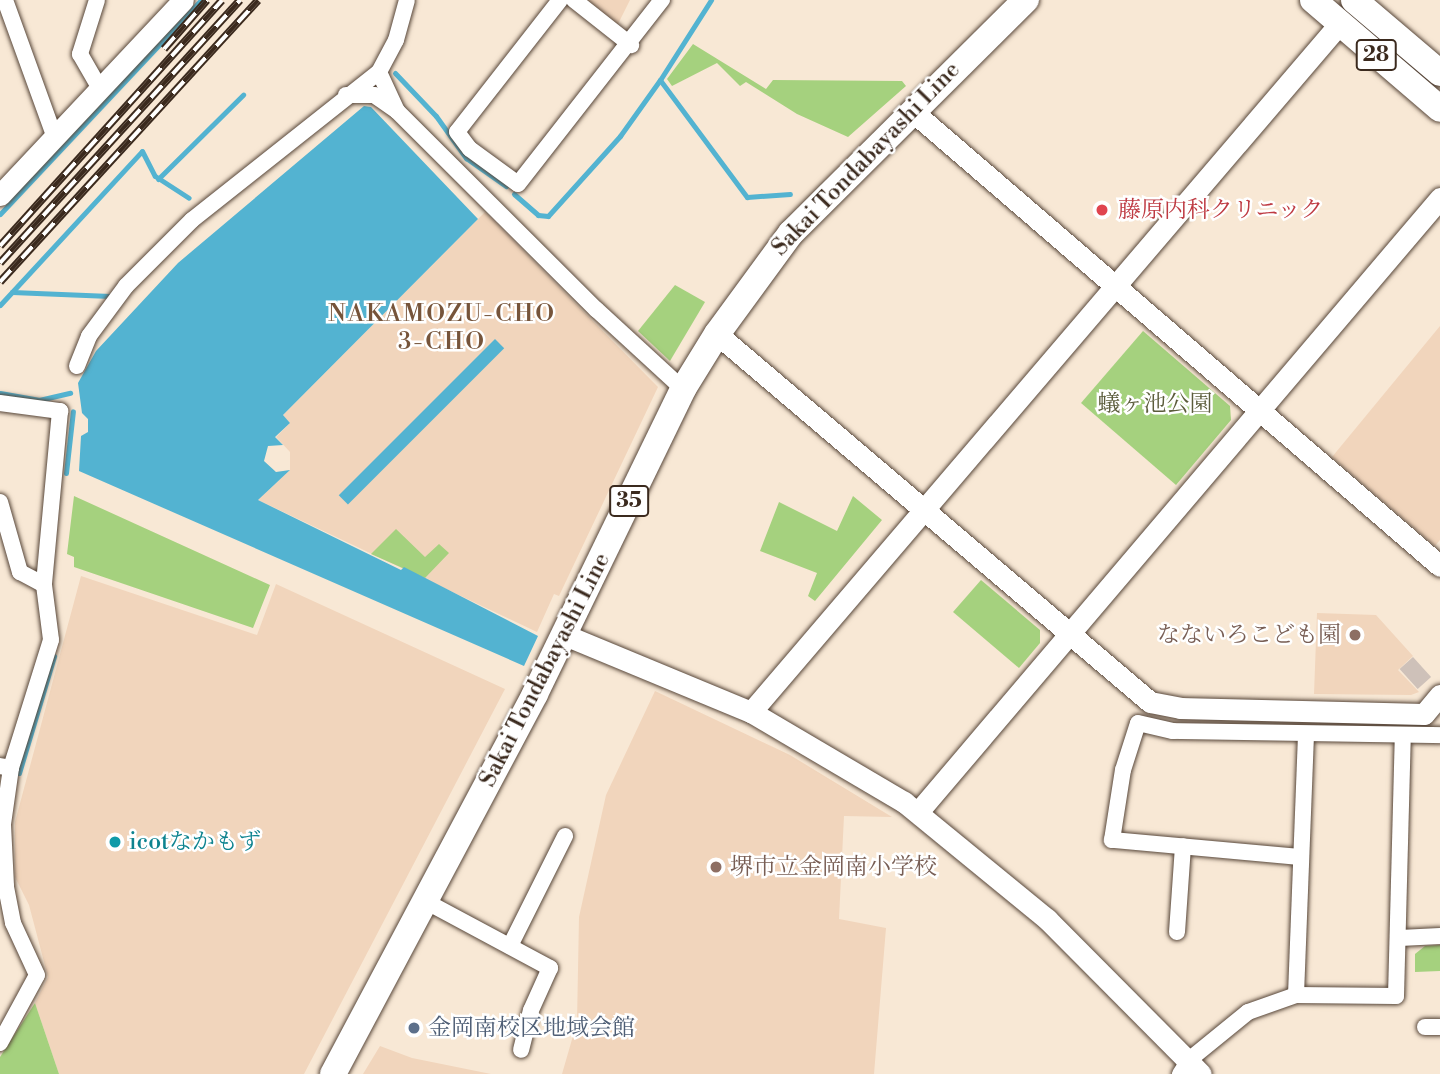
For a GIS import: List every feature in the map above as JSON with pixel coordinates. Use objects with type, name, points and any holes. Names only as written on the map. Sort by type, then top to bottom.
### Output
[{"type":"main road","name":"Sakai Tondabayashi Line","points":[[333,1074],[565,635],[683,388],[717,334],[790,233],[911,110],[1026,0]]},
{"type":"main road","name":"28","points":[[1313,0],[1440,108]]},
{"type":"main road","name":"28","points":[[1354,0],[1440,73]]},
{"type":"street","points":[[5,0],[54,135]]},
{"type":"street","points":[[97,0],[80,54],[99,87]]},
{"type":"street","points":[[0,195],[183,0]]},
{"type":"street","points":[[77,366],[89,336],[126,286],[192,220],[346,95],[379,72],[396,40],[407,0]]},
{"type":"street","points":[[560,0],[457,132],[470,149],[518,184],[631,45],[662,0]]},
{"type":"street","points":[[574,0],[631,45]]},
{"type":"street","points":[[751,712],[1340,23]]},
{"type":"street","points":[[379,72],[397,111]]},
{"type":"street","points":[[346,95],[374,95],[397,111],[597,310],[683,388]]},
{"type":"street","points":[[911,110],[1440,566]]},
{"type":"street","points":[[918,812],[1440,198]]},
{"type":"street","points":[[717,334],[1150,702],[1180,708],[1423,714],[1440,695]]},
{"type":"street","points":[[0,403],[60,411],[44,584],[51,640],[5,767],[3,824],[6,886],[13,923],[37,975],[0,1043]]},
{"type":"street","points":[[0,502],[20,572],[44,584]]},
{"type":"street","points":[[565,635],[751,712],[918,812],[1047,919],[1190,1069],[1248,1012],[1296,995],[1396,996],[1400,938],[1403,737]]},
{"type":"street","points":[[1300,857],[1112,840],[1123,770],[1138,723],[1173,731],[1403,737],[1440,735]]},
{"type":"street","points":[[1296,995],[1306,735]]},
{"type":"street","points":[[510,946],[565,836]]},
{"type":"street","points":[[1177,932],[1183,846]]},
{"type":"street","points":[[425,901],[550,968],[531,1010],[521,1050]]},
{"type":"street","points":[[1400,938],[1440,936]]},
{"type":"shaded area","points":[[584,0],[630,0],[617,26]]},
{"type":"shaded area","points":[[485,212],[658,387],[559,596],[554,594],[537,632],[258,500],[290,470],[290,452],[276,437],[290,423],[283,415]]},
{"type":"shaded area","points":[[1440,326],[1440,540],[1435,546],[1332,457]]},
{"type":"shaded area","points":[[81,576],[257,635],[276,584],[505,689],[304,1074],[59,1074],[35,1003],[48,977],[29,905],[15,877],[15,822]]},
{"type":"shaded area","name":"なないろこども園","points":[[1317,613],[1376,615],[1413,656],[1398,670],[1419,692],[1411,695],[1314,694]]},
{"type":"shaded area","points":[[1413,657],[1431,677],[1418,689],[1400,669]]},
{"type":"shaded area","name":"堺市立金岡南小学校","points":[[655,691],[790,755],[892,817],[844,816],[839,919],[886,928],[874,1074],[562,1074],[577,1022],[579,917],[606,795]]},
{"type":"shaded area","points":[[380,1046],[412,1058],[491,1074],[363,1074]]},
{"type":"green space","points":[[693,44],[766,89],[773,80],[902,81],[906,86],[848,137],[797,114],[746,82],[740,86],[717,63],[672,86],[667,79]]},
{"type":"green space","points":[[675,285],[705,302],[670,361],[638,331]]},
{"type":"green space","name":"蟻ヶ池公園","points":[[1143,331],[1230,406],[1231,420],[1176,485],[1081,403]]},
{"type":"green space","points":[[74,496],[270,585],[253,628],[74,567],[74,557],[67,554]]},
{"type":"green space","points":[[853,496],[882,520],[815,601],[808,596],[817,573],[760,551],[779,502],[837,531]]},
{"type":"green space","points":[[396,529],[425,557],[439,544],[449,553],[425,578],[371,554]]},
{"type":"green space","points":[[981,580],[1040,630],[1040,643],[1019,668],[953,612]]},
{"type":"green space","points":[[1440,945],[1440,971],[1415,972],[1415,954],[1425,946]]},
{"type":"green space","points":[[35,1003],[59,1074],[0,1074],[0,1057]]},
{"type":"water","points":[[364,106],[371,107],[478,219],[283,415],[290,423],[275,437],[283,445],[268,446],[264,461],[276,472],[290,470],[258,500],[401,570],[404,567],[538,636],[524,666],[79,471],[81,436],[88,432],[88,419],[82,413],[78,383],[96,351],[178,263]]},
{"type":"water","points":[[495,339],[504,348],[348,504],[339,495]]},
{"type":"waterway","points":[[0,214],[201,0]]},
{"type":"waterway","points":[[660,80],[711,0]]},
{"type":"waterway","points":[[395,73],[436,116],[466,158],[506,186]]},
{"type":"waterway","points":[[514,194],[538,215],[548,216],[620,136],[660,80],[747,197],[790,194]]},
{"type":"waterway","points":[[158,179],[243,95]]},
{"type":"waterway","points":[[0,305],[142,151],[155,176],[189,198]]},
{"type":"waterway","points":[[12,292],[110,296]]},
{"type":"waterway","points":[[0,393],[39,400],[70,393]]},
{"type":"waterway","points":[[66,473],[73,411]]},
{"type":"waterway","points":[[19,773],[54,656]]},
{"type":"railway","points":[[164,49],[207,0]]},
{"type":"railway","points":[[0,246],[222,0]]},
{"type":"railway","points":[[0,263],[240,0]]},
{"type":"railway","points":[[0,282],[258,0]]},
{"type":"place","name":"藤原内科クリニック","points":[[1102,210]]},
{"type":"place","name":"なないろこども園","points":[[1355,635]]},
{"type":"place","name":"icotなかもず","points":[[115,842]]},
{"type":"place","name":"堺市立金岡南小学校","points":[[716,867]]},
{"type":"place","name":"金岡南校区地域会館","points":[[414,1028]]},
{"type":"district","name":"NAKAMOZU-CHO 3-CHO","points":[[442,329]]}]
